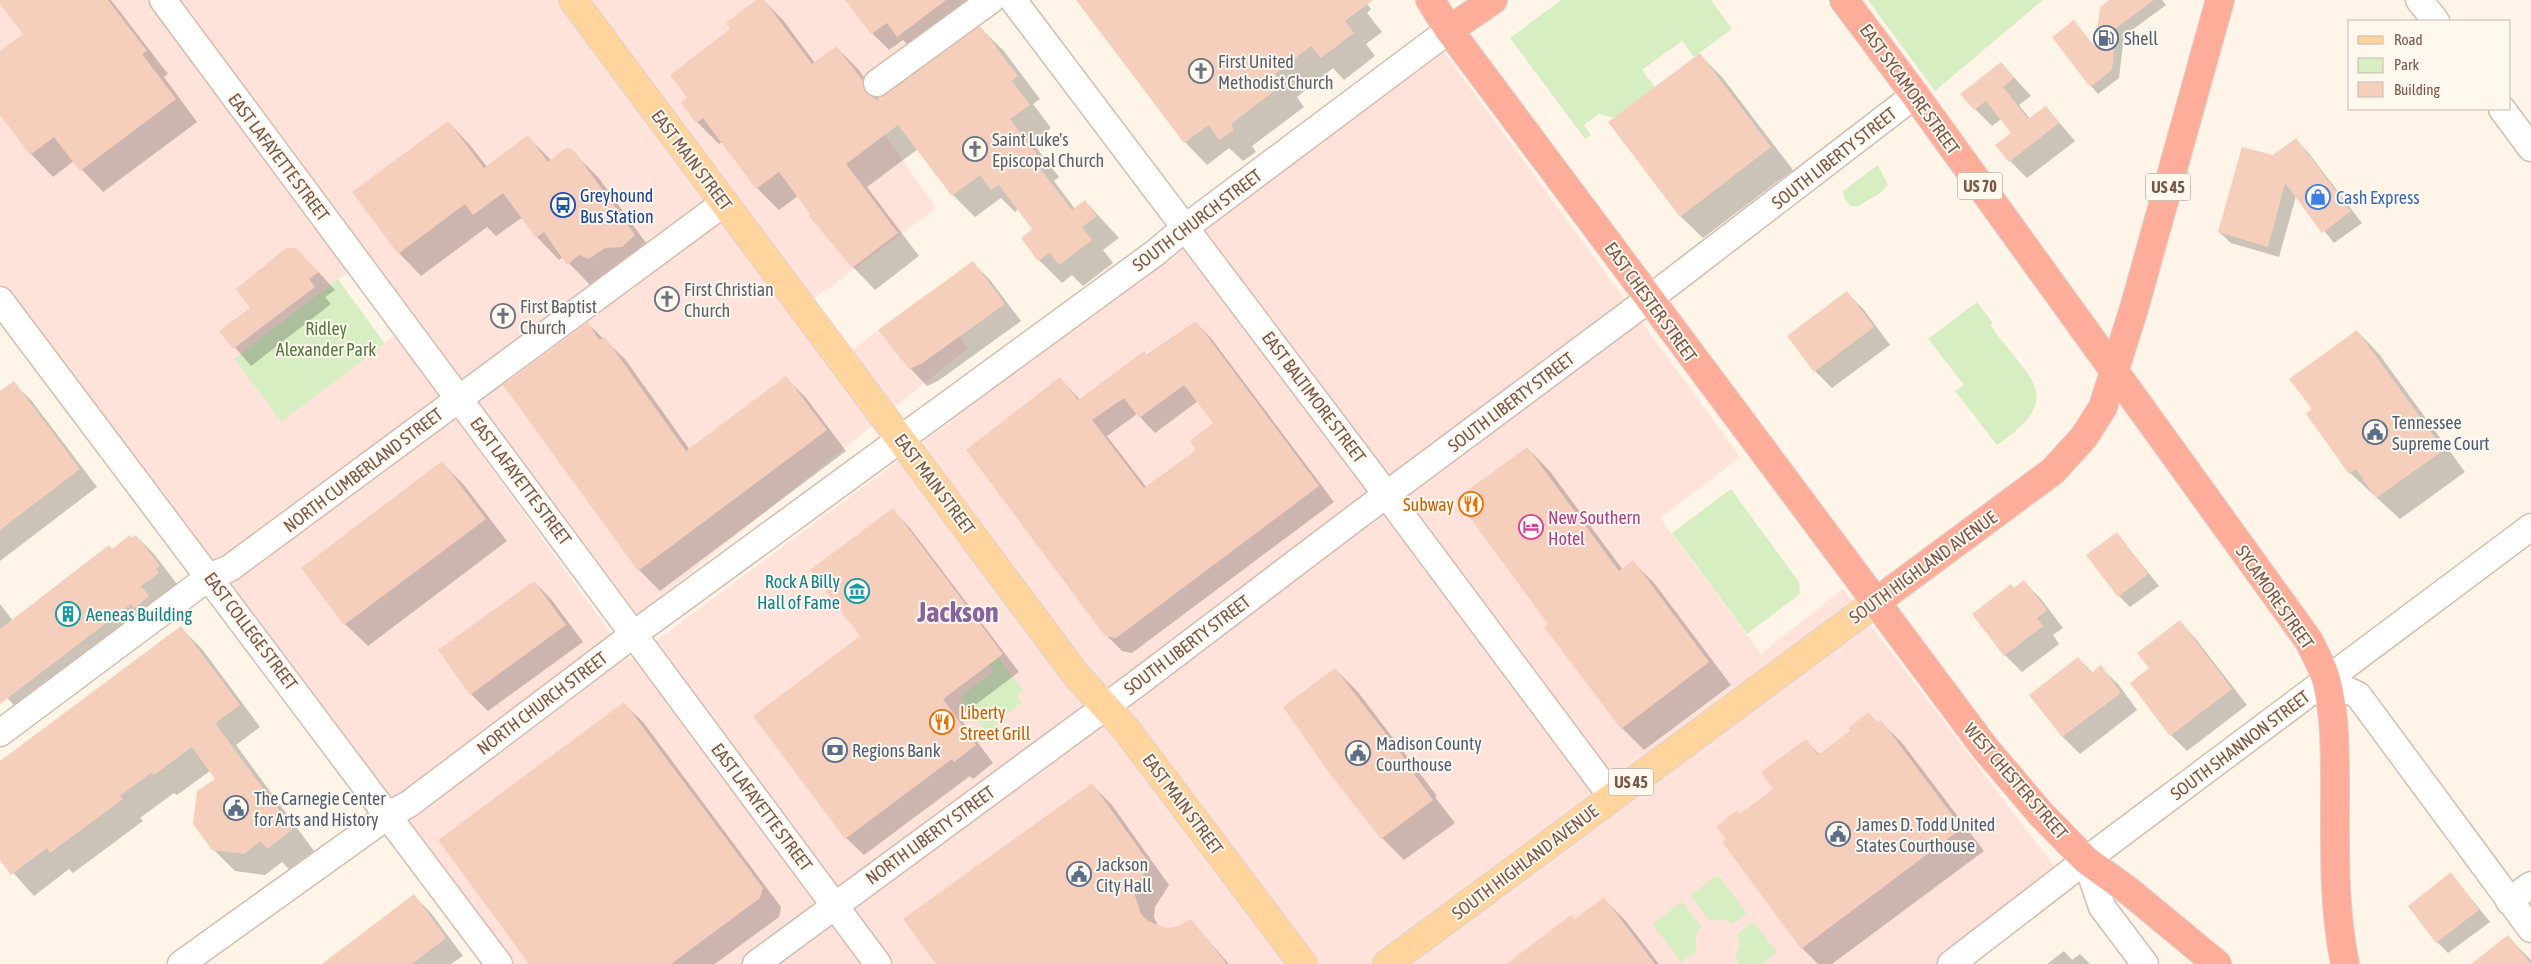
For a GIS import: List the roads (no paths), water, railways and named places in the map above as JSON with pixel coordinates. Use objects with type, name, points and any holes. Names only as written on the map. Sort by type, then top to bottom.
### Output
[{"type":"highway","name":"EAST CHESTER STREET","points":[[1430,0],[1450,30],[1649,299],[1876,602]]},
{"type":"highway","name":"SOUTH CHURCH STREET","points":[[1450,30],[1493,0]]},
{"type":"highway","name":"EAST SYCAMORE STREET","points":[[1844,0],[1915,95],[2114,374]]},
{"type":"highway","name":"SOUTH HIGHLAND AVENUE","points":[[1876,602],[2053,471],[2084,437],[2103,407],[2220,0]]},
{"type":"highway","name":"SYCAMORE STREET","points":[[2114,374],[2309,641],[2327,681],[2332,710],[2335,750],[2335,868],[2340,941],[2345,964]]},
{"type":"highway","name":"WEST CHESTER STREET","points":[[1876,602],[1985,748],[2041,814],[2086,860]]},
{"type":"highway","points":[[2086,860],[2217,964]]},
{"type":"main road","name":"EAST MAIN STREET","points":[[573,0],[1077,676],[1126,728],[1302,964]]},
{"type":"main road","name":"SOUTH HIGHLAND AVENUE","points":[[1387,964],[1876,602]]},
{"type":"street","name":"EAST LAFAYETTE STREET","points":[[163,0],[878,964]]},
{"type":"street","points":[[877,84],[991,0]]},
{"type":"street","name":"EAST BALTIMORE STREET","points":[[1013,0],[1186,227],[1612,797]]},
{"type":"street","points":[[2419,0],[2435,20]]},
{"type":"street","name":"SOUTH CHURCH STREET","points":[[901,439],[1155,253],[1186,227],[1450,30]]},
{"type":"street","name":"SOUTH LIBERTY STREET","points":[[1105,706],[1649,299],[1915,95]]},
{"type":"street","points":[[2503,110],[2531,148]]},
{"type":"street","name":"NORTH CUMBERLAND STREET","points":[[0,733],[209,577],[230,568],[724,203]]},
{"type":"street","name":"EAST COLLEGE STREET","points":[[0,300],[389,815],[499,964]]},
{"type":"street","name":"NORTH CHURCH STREET","points":[[180,964],[389,815],[409,804],[634,634],[901,439]]},
{"type":"street","name":"SOUTH SHANNON STREET","points":[[1951,964],[2086,860],[2531,527]]},
{"type":"street","points":[[2327,681],[2358,695],[2531,929]]},
{"type":"street","name":"NORTH LIBERTY STREET","points":[[756,964],[1105,706]]},
{"type":"street","name":"WEST CHESTER STREET","points":[[2086,860],[2102,906],[2145,964]]},
{"type":"street","points":[[2510,901],[2531,885]]},
{"type":"place","name":"Shell","points":[[2106,38]]},
{"type":"place","name":"First United Methodist Church","points":[[1201,71]]},
{"type":"place","name":"Saint Luke's Episcopal Church","points":[[975,149]]},
{"type":"place","name":"Cash Express","points":[[2318,197]]},
{"type":"place","name":"Greyhound Bus Station","points":[[563,205]]},
{"type":"place","name":"First Christian Church","points":[[667,299]]},
{"type":"place","name":"First Baptist Church","points":[[503,316]]},
{"type":"place","name":"Tennessee Supreme Court","points":[[2375,432]]},
{"type":"place","name":"Subway","points":[[1471,504]]},
{"type":"place","name":"New Southern Hotel","points":[[1531,527]]},
{"type":"place","name":"Rock A Billy Hall of Fame","points":[[857,591]]},
{"type":"place","name":"Aeneas Building","points":[[68,614]]},
{"type":"place","name":"Liberty Street Grill","points":[[942,722]]},
{"type":"place","name":"Regions Bank","points":[[835,750]]},
{"type":"place","name":"Madison County Courthouse","points":[[1358,753]]},
{"type":"place","name":"The Carnegie Center for Arts and History","points":[[236,808]]},
{"type":"place","name":"James D. Todd United States Courthouse","points":[[1838,834]]},
{"type":"place","name":"Jackson City Hall","points":[[1079,874]]},
{"type":"district","name":"Jackson","points":[[958,612]]},
{"type":"park label","name":"Ridley Alexander Park","points":[[326,338]]}]
